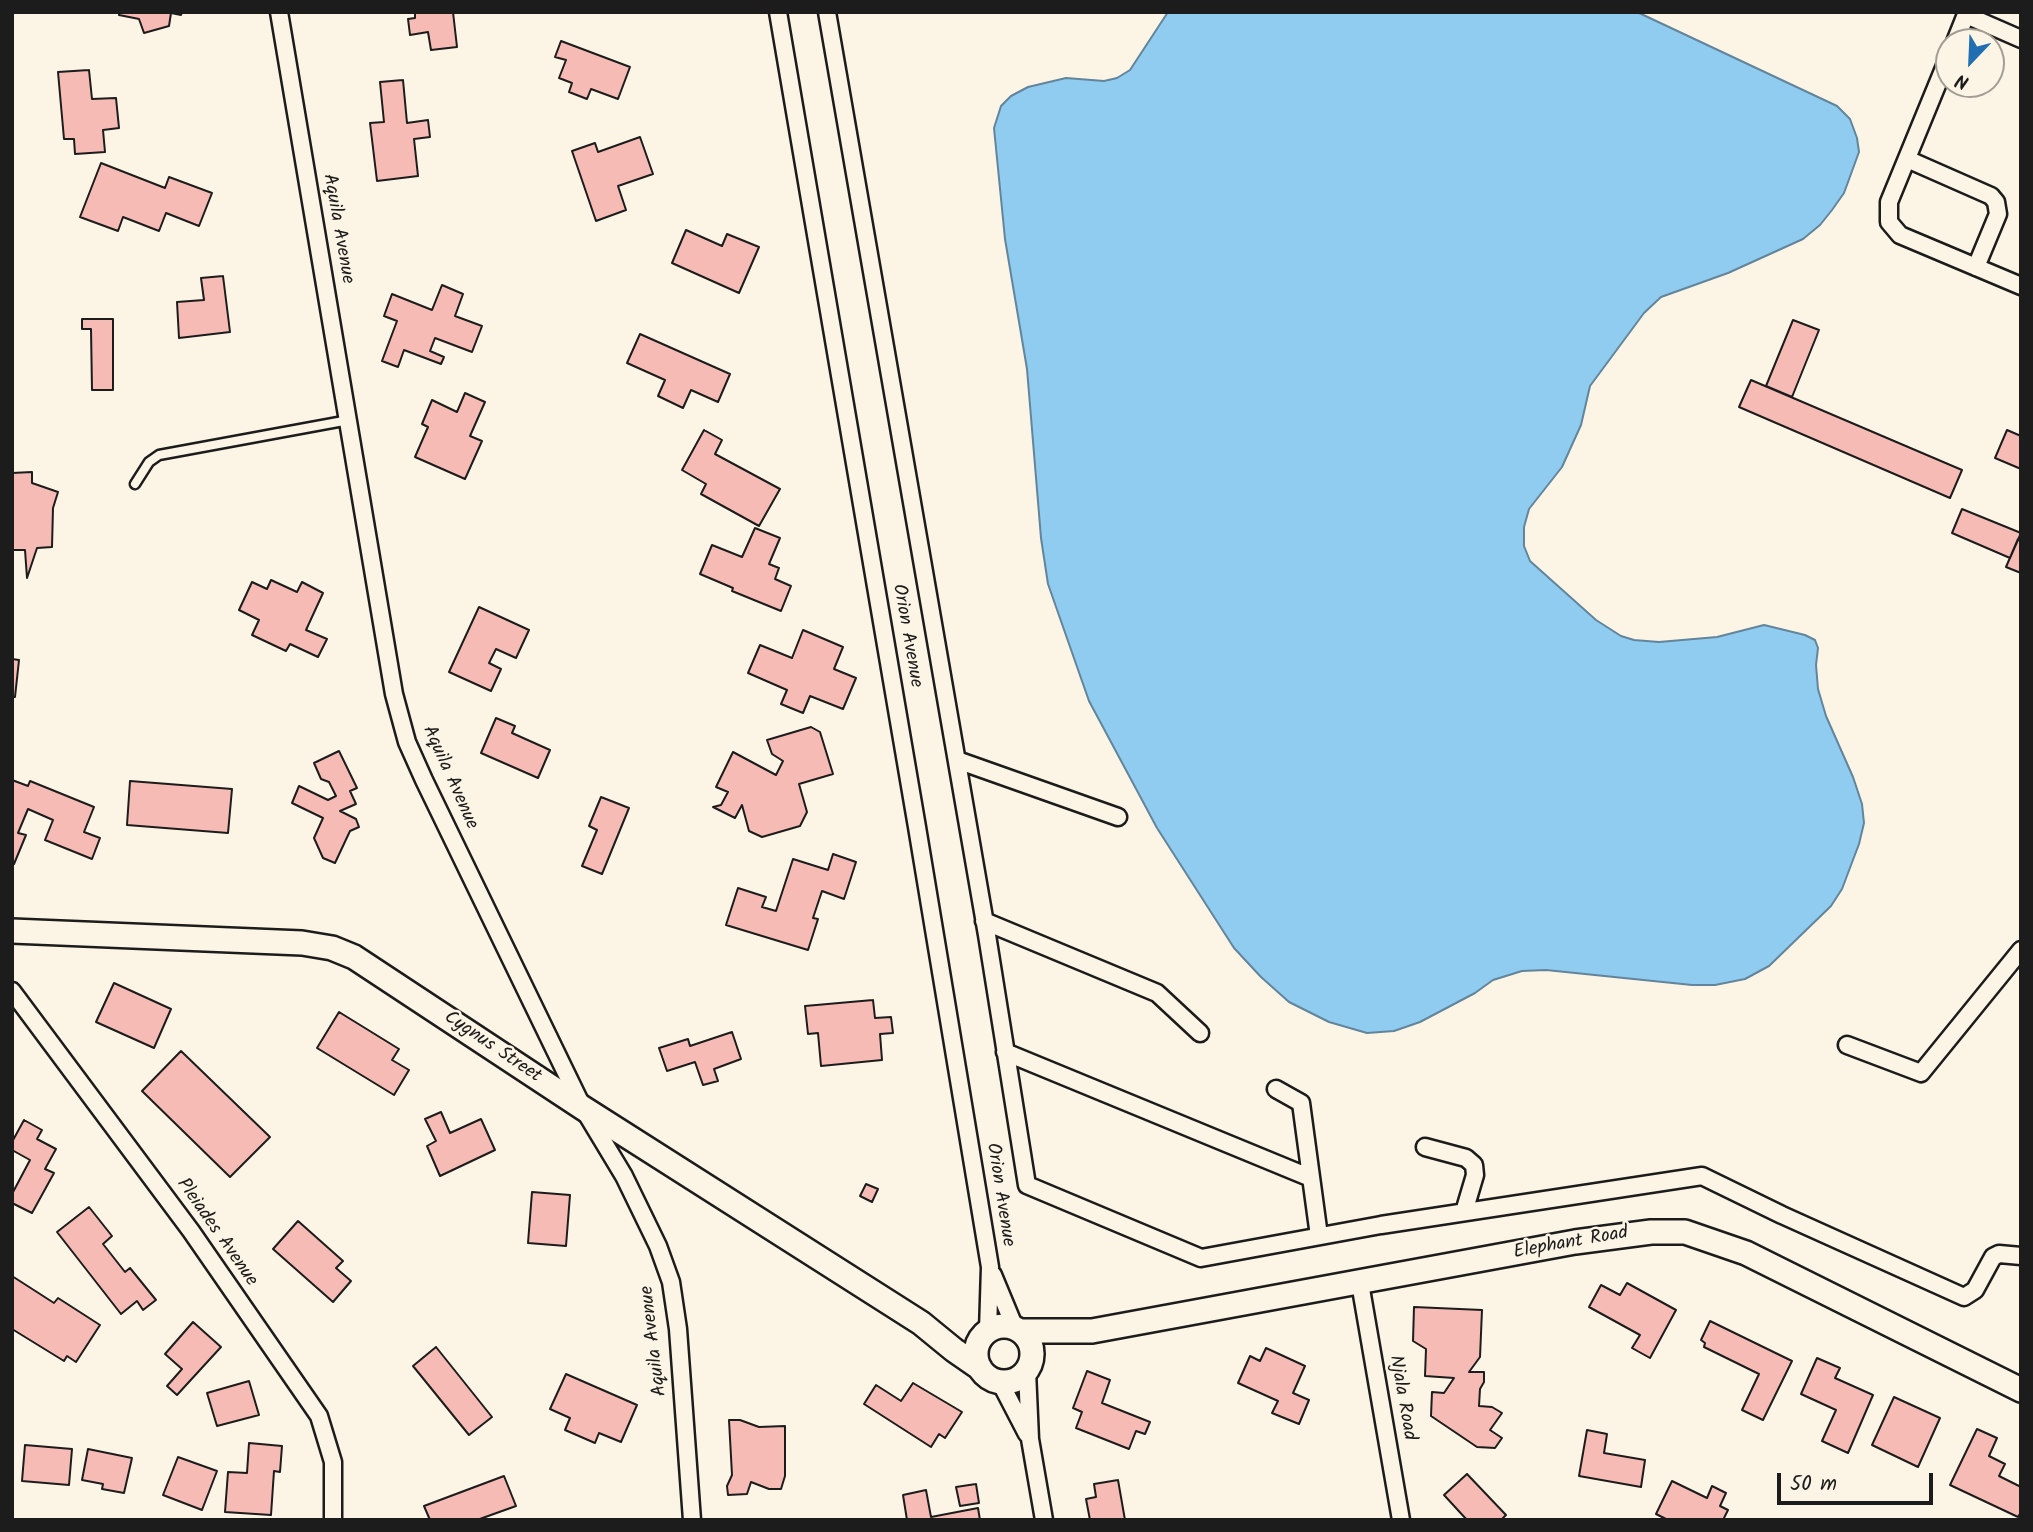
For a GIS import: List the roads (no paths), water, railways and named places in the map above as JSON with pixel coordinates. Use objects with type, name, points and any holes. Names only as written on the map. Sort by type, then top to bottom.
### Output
[{"type":"street","name":"Aquila Avenue","points":[[279,12],[394,695],[407,742],[583,1108],[624,1176],[658,1246],[671,1282],[678,1329],[692,1520]]},
{"type":"street","name":"Orion Avenue","points":[[778,12],[990,1267],[985,1334]]},
{"type":"street","points":[[827,12],[957,760],[1027,1185],[1201,1258],[1464,1212],[1702,1176],[1964,1297],[1975,1290],[1993,1257],[1999,1254],[2021,1256]]},
{"type":"street","points":[[1966,14],[2021,39]]},
{"type":"street","points":[[1935,90],[1889,202],[1889,222],[1900,235],[2021,286]]},
{"type":"street","points":[[1907,159],[1991,196],[1996,202],[1998,214],[1976,267]]},
{"type":"street","points":[[957,760],[1118,817]]},
{"type":"street","points":[[984,921],[1157,993],[1200,1033]]},
{"type":"street","name":"Cygnus Street","points":[[12,931],[302,943],[332,948],[379,972],[583,1108],[922,1323],[980,1368]]},
{"type":"street","points":[[1847,1045],[1921,1073],[2021,950]]},
{"type":"street","name":"Pleiades Avenue","points":[[12,992],[191,1231],[319,1416],[334,1462],[333,1520]]},
{"type":"street","points":[[1005,1052],[1311,1178]]},
{"type":"street","points":[[1276,1088],[1301,1103],[1319,1236]]},
{"type":"street","points":[[1425,1147],[1466,1158],[1474,1166],[1475,1175],[1464,1212]]},
{"type":"street","name":"Elephant Road","points":[[1018,1329],[1091,1331],[1575,1242],[1651,1232],[1685,1232],[1746,1253],[2021,1390]]},
{"type":"street","name":"Orion Avenue","points":[[990,1267],[1018,1329]]},
{"type":"street","name":"Njala Road","points":[[1360,1283],[1401,1520]]},
{"type":"street","name":"Cygnus Street","points":[[922,1323],[950,1334],[985,1334]]},
{"type":"street","points":[[1029,1367],[1015,1380],[1000,1382],[985,1375],[980,1368],[976,1352],[985,1334],[1001,1326],[1018,1329],[1031,1345],[1030,1439],[1044,1520]]},
{"type":"street","name":"Elephant Road","points":[[1029,1367],[1049,1349],[1091,1331]]},
{"type":"street","points":[[1000,1382],[1030,1439]]},
{"type":"lane","points":[[135,484],[149,462],[159,455],[349,420]]},
{"type":"water","points":[[1168,12],[1637,12],[1837,106],[1850,119],[1859,152],[1844,193],[1832,210],[1820,225],[1803,239],[1728,273],[1661,297],[1644,313],[1590,386],[1581,425],[1562,467],[1529,509],[1524,527],[1524,546],[1530,561],[1596,620],[1621,636],[1659,642],[1717,637],[1764,625],[1815,640],[1818,648],[1818,689],[1826,716],[1853,777],[1862,804],[1864,823],[1842,889],[1831,906],[1769,966],[1745,979],[1715,985],[1546,970],[1522,971],[1493,980],[1475,993],[1420,1022],[1394,1031],[1367,1033],[1329,1022],[1289,1002],[1261,977],[1234,948],[1157,828],[1089,701],[1048,584],[1041,538],[1027,369],[1005,239],[994,128],[1001,106],[1011,96],[1028,87],[1066,78],[1104,81],[1117,78],[1130,70]]}]
